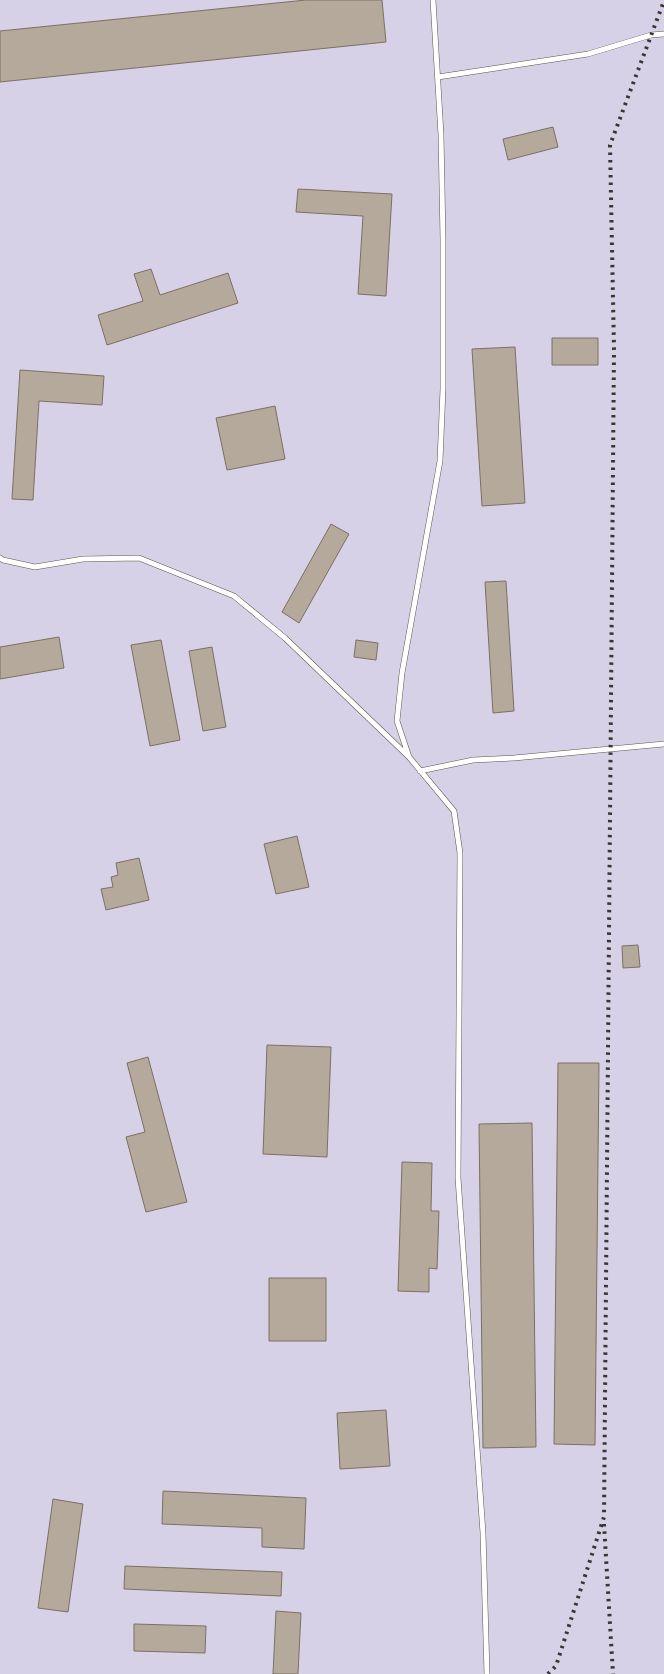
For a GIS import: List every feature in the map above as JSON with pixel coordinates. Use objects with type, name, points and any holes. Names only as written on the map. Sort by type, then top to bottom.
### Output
[{"type":"lane","points":[[409,757],[398,721],[402,673],[440,461],[443,389],[443,239],[438,77],[433,0]]},
{"type":"lane","points":[[438,77],[588,54],[651,35],[664,34]]},
{"type":"lane","points":[[0,558],[36,567],[83,559],[139,558],[234,596],[285,638],[409,757],[454,811],[460,853],[458,1178],[483,1532],[487,1674]]},
{"type":"lane","points":[[420,771],[473,760],[664,744]]},
{"type":"shaded area","points":[[0,0],[664,0],[664,1674],[0,1674]]},
{"type":"building","points":[[306,0],[382,0],[386,42],[0,82],[0,31]]},
{"type":"building","points":[[553,127],[558,147],[508,160],[503,139]]},
{"type":"building","points":[[298,189],[392,194],[386,296],[358,294],[363,216],[296,212]]},
{"type":"building","points":[[151,269],[160,295],[228,273],[238,303],[107,345],[98,315],[143,301],[134,274]]},
{"type":"building","points":[[552,338],[598,338],[598,365],[552,365]]},
{"type":"building","points":[[515,347],[525,503],[482,506],[472,349]]},
{"type":"building","points":[[20,370],[104,376],[102,405],[39,401],[33,500],[12,499]]},
{"type":"building","points":[[275,406],[285,459],[227,470],[216,418]]},
{"type":"building","points":[[331,524],[349,534],[299,623],[282,612]]},
{"type":"building","points":[[506,581],[514,711],[493,713],[485,582]]},
{"type":"building","points":[[59,637],[64,668],[0,679],[0,647]]},
{"type":"building","points":[[161,640],[180,740],[150,746],[131,645]]},
{"type":"building","points":[[356,640],[378,643],[376,660],[354,657]]},
{"type":"building","points":[[212,647],[226,727],[203,731],[189,651]]},
{"type":"building","points":[[297,836],[309,887],[276,894],[264,844]]},
{"type":"building","points":[[139,858],[149,900],[106,910],[101,889],[113,887],[111,877],[118,875],[116,863]]},
{"type":"building","points":[[638,945],[640,967],[623,968],[622,946]]},
{"type":"building","points":[[267,1045],[331,1047],[327,1157],[263,1154]]},
{"type":"building","points":[[148,1057],[187,1202],[146,1212],[126,1137],[145,1132],[127,1063]]},
{"type":"building","points":[[558,1063],[599,1063],[595,1445],[554,1444]]},
{"type":"building","points":[[532,1123],[536,1447],[483,1448],[479,1124]]},
{"type":"building","points":[[402,1162],[432,1163],[431,1211],[439,1211],[437,1269],[429,1268],[429,1292],[398,1291]]},
{"type":"building","points":[[269,1278],[326,1278],[326,1341],[269,1341]]},
{"type":"building","points":[[386,1410],[390,1466],[340,1469],[337,1413]]},
{"type":"building","points":[[163,1491],[306,1498],[304,1549],[262,1547],[262,1528],[162,1524]]},
{"type":"building","points":[[53,1499],[83,1504],[68,1612],[38,1608]]},
{"type":"building","points":[[125,1566],[282,1572],[281,1596],[124,1589]]},
{"type":"building","points":[[276,1611],[301,1613],[298,1674],[273,1674]]},
{"type":"building","points":[[134,1624],[206,1626],[205,1653],[134,1651]]},
{"type":"railway","points":[[548,1674],[556,1666],[604,1517],[614,350],[610,145],[664,1]]},
{"type":"railway","points":[[604,1524],[613,1674]]}]
